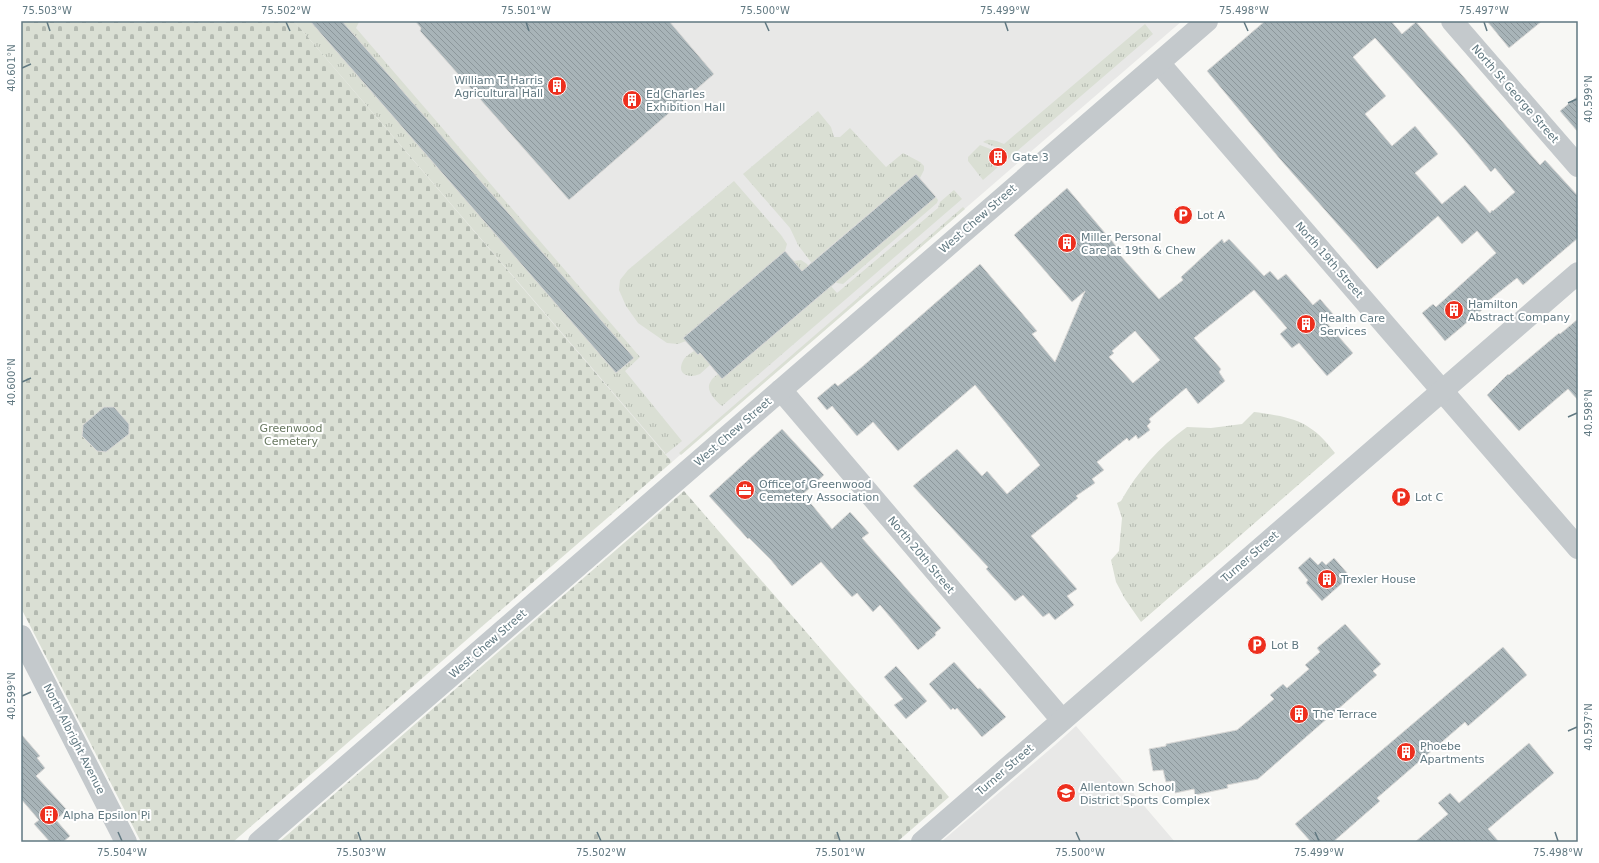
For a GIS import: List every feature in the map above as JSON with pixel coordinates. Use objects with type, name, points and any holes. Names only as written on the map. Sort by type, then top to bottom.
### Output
[{"type":"street","name":"West Chew Street","points":[[259,842],[1207,21]]},
{"type":"street","name":"North St George Street","points":[[1452,21],[1578,166]]},
{"type":"street","name":"North 19th Street","points":[[1159,63],[1578,548]]},
{"type":"street","name":"Turner Street","points":[[922,842],[1578,273]]},
{"type":"street","name":"North 20th Street","points":[[781,390],[1062,720]]},
{"type":"street","name":"North Albright Avenue","points":[[21,636],[126,842]]},
{"type":"shaded area","points":[[294,21],[1182,21],[672,462]]},
{"type":"shaded area","name":"Allentown School District Sports Complex","points":[[1076,726],[1175,842],[941,842],[1055,745]]},
{"type":"green space","name":"Greenwood Cemetery","points":[[21,21],[294,21],[672,462],[233,842],[141,842],[21,608]]},
{"type":"green space","points":[[294,21],[359,22],[356,28],[640,357],[625,371],[682,441],[666,454]]},
{"type":"green space","points":[[1145,24],[1153,34],[1008,159],[1000,149],[983,142],[991,140],[1004,144]]},
{"type":"green space","points":[[818,111],[831,127],[834,137],[840,137],[850,128],[886,167],[903,153],[920,162],[924,166],[924,170],[920,178],[916,174],[820,255],[822,259],[814,266],[798,245],[790,228],[743,174]]},
{"type":"green space","points":[[980,145],[993,150],[993,154],[989,158],[998,167],[983,180],[968,161],[968,157]]},
{"type":"green space","points":[[734,181],[781,235],[787,244],[785,251],[683,338],[686,341],[678,344],[667,343],[638,323],[626,306],[619,290],[620,280],[628,270]]},
{"type":"green space","points":[[954,190],[962,199],[722,406],[714,398],[709,388],[709,384],[712,379],[718,374],[723,378],[821,295],[823,277],[837,293],[938,208],[940,202]]},
{"type":"green space","points":[[936,197],[938,200],[937,203],[843,284],[837,283],[834,280],[840,279]]},
{"type":"green space","points":[[963,207],[965,209],[681,455],[679,453]]},
{"type":"green space","points":[[801,260],[807,264],[813,272],[700,374],[691,376],[682,372],[682,364],[686,357],[694,351],[698,355],[799,268],[793,261]]},
{"type":"green space","points":[[1254,412],[1280,416],[1300,422],[1318,434],[1335,453],[1141,622],[1125,599],[1116,582],[1111,560],[1119,551],[1122,518],[1117,503],[1121,501],[1142,470],[1158,451],[1187,427],[1211,428],[1242,424]]},
{"type":"green space","points":[[684,491],[949,797],[897,842],[279,842]]},
{"type":"building","points":[[310,21],[342,21],[634,358],[616,373]]},
{"type":"building","name":"Ed Charles Exhibition Hall","points":[[415,21],[669,21],[714,74],[569,200],[420,31],[421,28]]},
{"type":"building","points":[[1265,21],[1391,21],[1402,34],[1416,22],[1540,165],[1545,160],[1578,196],[1578,238],[1523,285],[1517,278],[1488,301],[1490,303],[1445,341],[1422,313],[1433,304],[1436,307],[1496,253],[1477,231],[1462,244],[1438,216],[1377,269],[1280,159],[1207,71]],"holes":[[[1375,38],[1491,172],[1495,168],[1515,192],[1490,213],[1465,185],[1442,204],[1415,173],[1438,154],[1415,126],[1392,146],[1365,114],[1386,96],[1353,57]]]},
{"type":"building","points":[[1487,21],[1542,21],[1509,48]]},
{"type":"building","points":[[1578,96],[1578,132],[1560,111]]},
{"type":"building","points":[[916,174],[936,197],[722,379],[700,353],[698,355],[683,338],[785,251],[802,271]]},
{"type":"building","points":[[1067,188],[1121,252],[1119,254],[1159,299],[1183,280],[1181,277],[1222,239],[1224,243],[1229,239],[1264,276],[1270,271],[1278,280],[1286,274],[1313,305],[1320,299],[1333,314],[1325,321],[1353,353],[1327,376],[1299,343],[1292,348],[1280,334],[1287,328],[1254,290],[1194,338],[1221,369],[1219,372],[1225,381],[1198,404],[1186,388],[1149,419],[1151,422],[1147,426],[1150,430],[1138,439],[1136,435],[1129,441],[1127,438],[1097,462],[1104,470],[1092,479],[1095,483],[1076,496],[1078,498],[1031,536],[1077,589],[1067,596],[1074,605],[1055,620],[1049,613],[1043,617],[1023,595],[1015,601],[986,569],[988,567],[913,486],[957,449],[982,476],[987,471],[1007,494],[1040,465],[975,385],[898,451],[873,422],[857,436],[832,406],[827,410],[817,398],[835,383],[838,386],[862,367],[980,264],[1037,331],[1032,334],[1055,362],[1085,291],[1072,302],[1014,235]],"holes":[[[1135,331],[1160,360],[1133,383],[1109,357],[1114,353],[1112,351]]]},
{"type":"building","points":[[1578,319],[1578,400],[1568,389],[1519,431],[1487,395],[1508,374],[1509,375]]},
{"type":"building","points":[[104,407],[114,407],[129,424],[129,434],[106,452],[97,451],[82,436],[83,425]]},
{"type":"building","points":[[782,429],[824,475],[803,494],[832,529],[850,512],[869,533],[862,538],[941,628],[935,633],[936,635],[918,650],[880,605],[873,612],[857,593],[852,597],[821,562],[792,586],[771,560],[749,538],[748,539],[709,496]]},
{"type":"building","name":"Trexler House","points":[[1310,557],[1318,565],[1322,561],[1326,565],[1334,558],[1349,577],[1322,601],[1306,583],[1308,580],[1298,568]]},
{"type":"building","name":"The Terrace","points":[[1345,624],[1381,664],[1373,671],[1377,675],[1258,779],[1227,785],[1228,788],[1195,795],[1194,789],[1175,793],[1173,781],[1166,782],[1163,770],[1153,771],[1149,749],[1166,746],[1166,744],[1237,730],[1274,699],[1270,695],[1283,684],[1287,688],[1309,669],[1305,665],[1320,652],[1317,648]]},
{"type":"building","name":"Phoebe Apartments","points":[[1503,647],[1527,675],[1468,726],[1465,722],[1377,798],[1380,801],[1333,842],[1311,842],[1295,824]]},
{"type":"building","points":[[954,662],[1006,717],[982,737],[957,708],[955,710],[953,708],[951,710],[929,684]]},
{"type":"building","points":[[896,666],[927,701],[906,719],[894,705],[903,699],[884,677]]},
{"type":"building","points":[[21,734],[40,756],[37,758],[45,768],[36,776],[67,810],[56,820],[70,836],[63,842],[50,842],[34,824],[39,820],[21,799]]},
{"type":"building","points":[[1529,743],[1554,773],[1488,829],[1499,842],[1415,842],[1448,814],[1438,803],[1450,793],[1459,803]]},
{"type":"place","name":"William T. Harris Agricultural Hall","points":[[557,86]]},
{"type":"place","name":"Ed Charles Exhibition Hall","points":[[632,100]]},
{"type":"place","name":"Gate 3","points":[[998,157]]},
{"type":"place","name":"Lot A","points":[[1183,215]]},
{"type":"place","name":"Miller Personal Care at 19th & Chew","points":[[1067,243]]},
{"type":"place","name":"Hamilton Abstract Company","points":[[1454,310]]},
{"type":"place","name":"Health Care Services","points":[[1306,324]]},
{"type":"place","name":"Office of Greenwood Cemetery Association","points":[[745,490]]},
{"type":"place","name":"Lot C","points":[[1401,497]]},
{"type":"place","name":"Trexler House","points":[[1327,579]]},
{"type":"place","name":"Lot B","points":[[1257,645]]},
{"type":"place","name":"The Terrace","points":[[1299,714]]},
{"type":"place","name":"Phoebe Apartments","points":[[1406,752]]},
{"type":"place","name":"Allentown School District Sports Complex","points":[[1066,793]]},
{"type":"place","name":"Alpha Epsilon Pi","points":[[49,815]]}]
